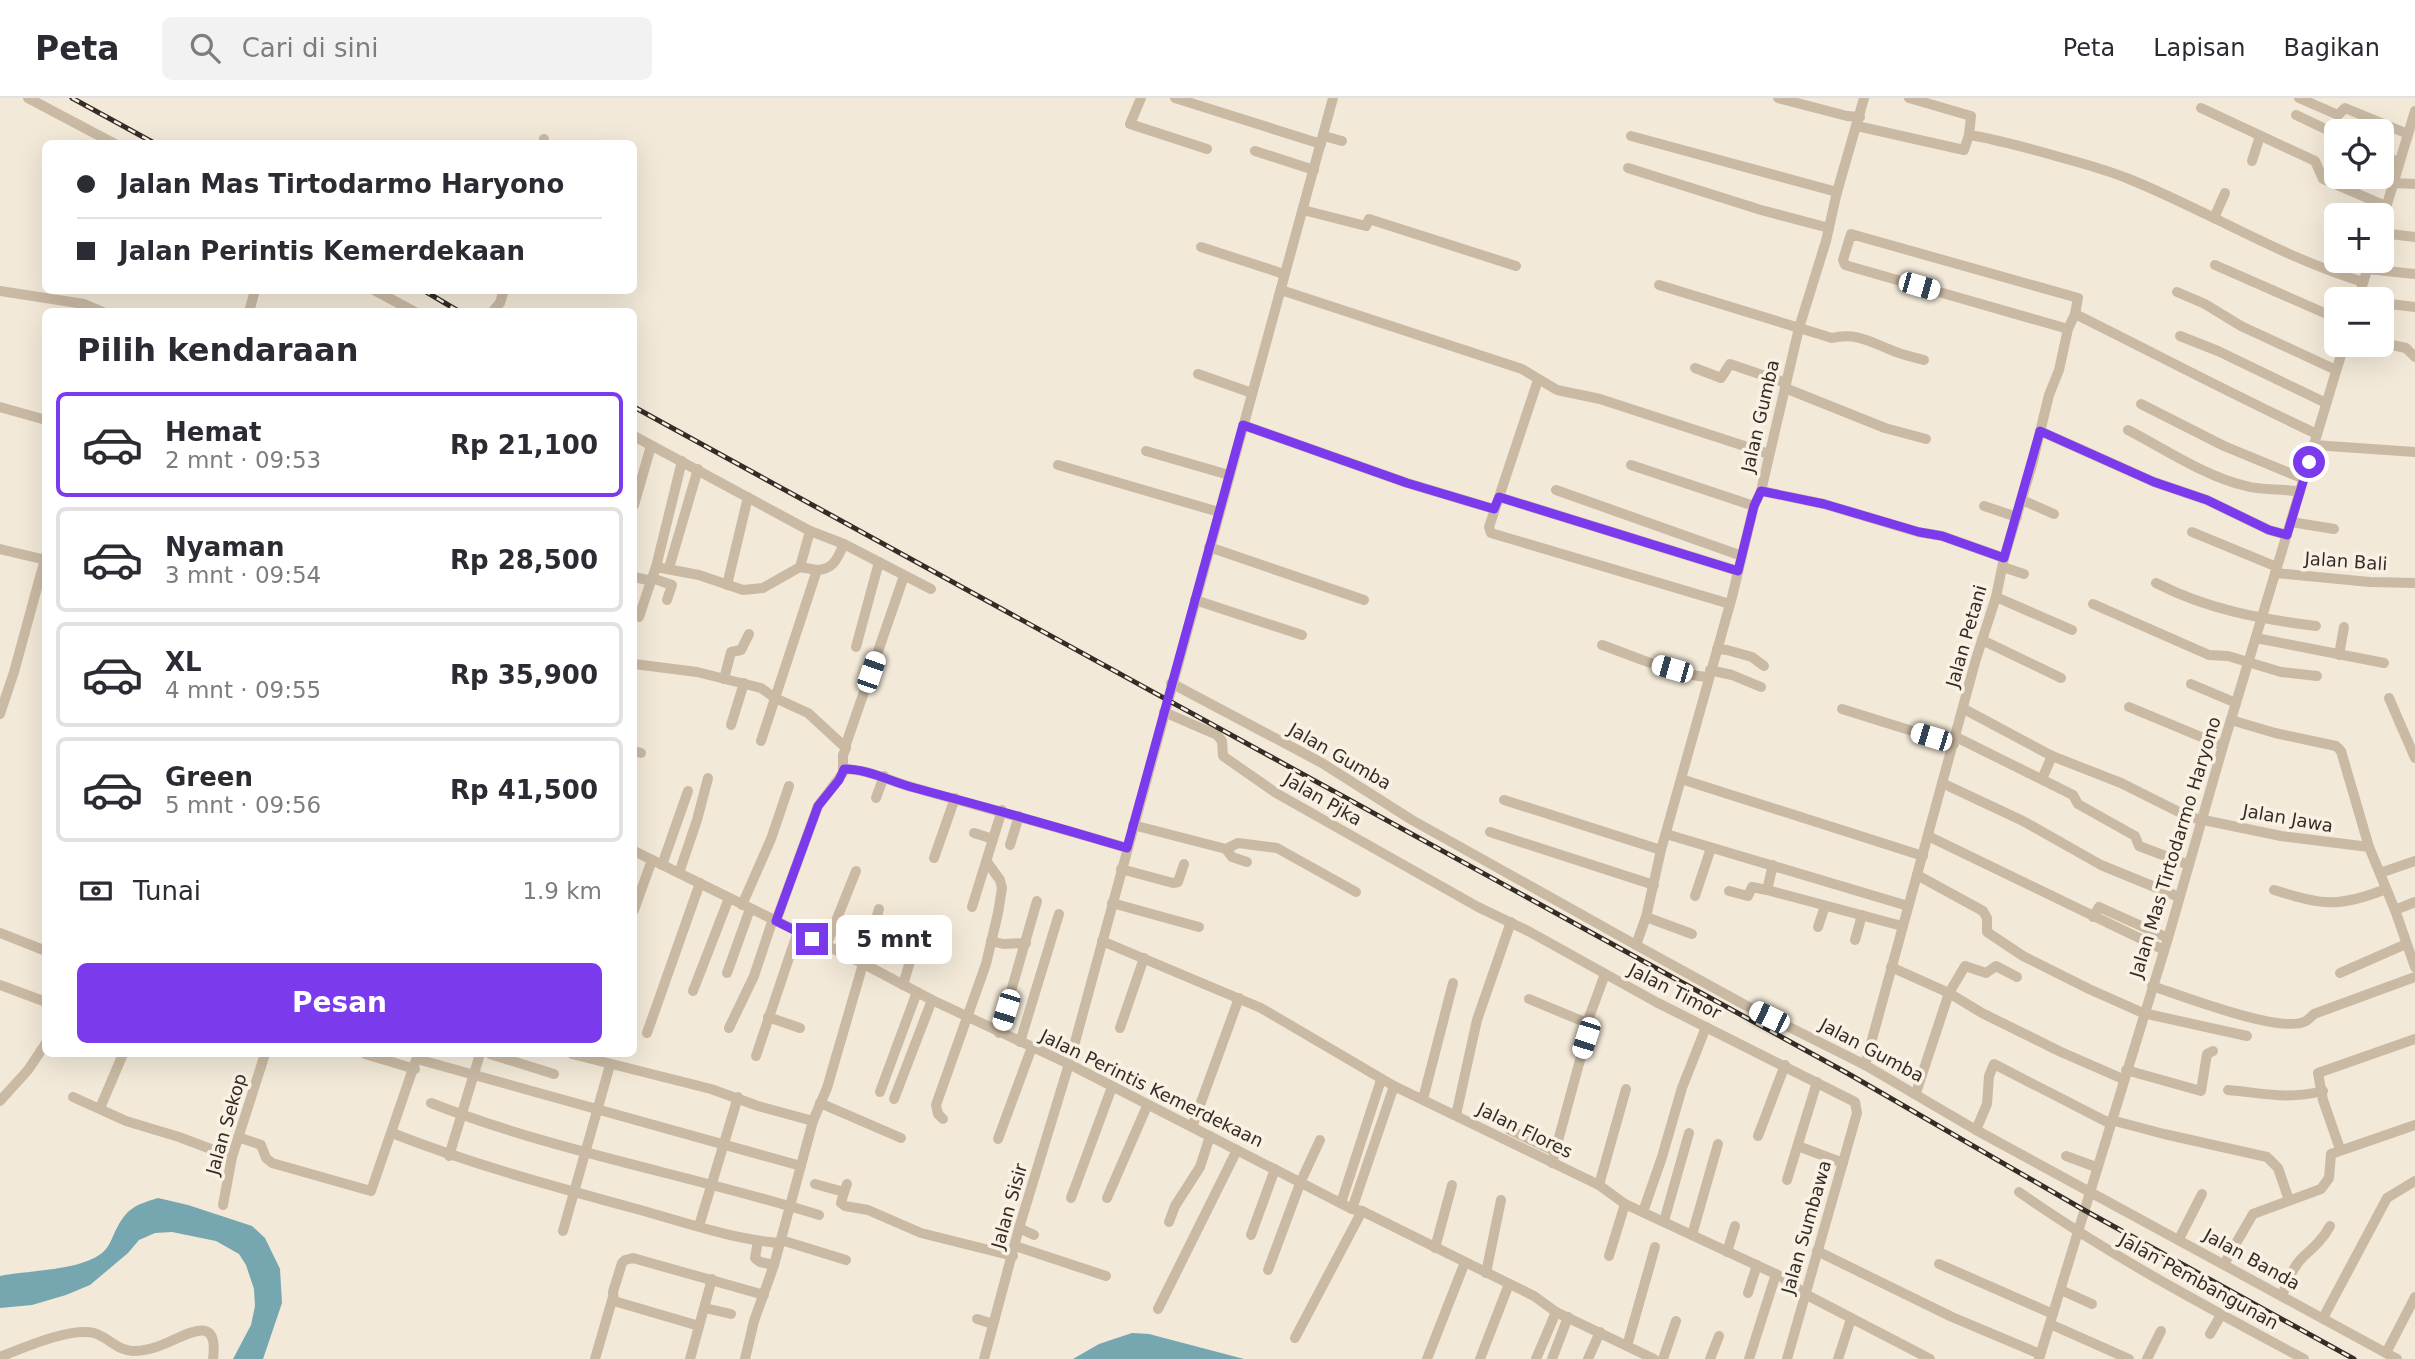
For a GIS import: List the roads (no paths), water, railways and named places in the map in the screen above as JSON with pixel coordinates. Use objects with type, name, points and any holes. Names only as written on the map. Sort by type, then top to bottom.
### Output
[{"type":"street","points":[[28,98],[107,140]]},
{"type":"street","points":[[1141,98],[1130,124],[1207,149]]},
{"type":"street","points":[[1175,98],[1322,140],[1342,141]]},
{"type":"street","name":"Jalan Sisir","points":[[984,1359],[1019,1228],[1069,1064],[1333,98]]},
{"type":"street","points":[[1779,98],[1964,150],[1971,116],[1909,98]]},
{"type":"street","name":"Jalan Gumba","points":[[1636,945],[1646,917],[1661,850],[1730,604],[1754,506],[1761,491],[1799,328],[1826,241],[1864,98]]},
{"type":"street","points":[[2299,98],[2338,115],[2345,108],[2410,138]]},
{"type":"street","points":[[2201,108],[2315,161],[2323,179],[2379,203]]},
{"type":"street","points":[[2394,180],[2410,138],[2415,111]]},
{"type":"street","points":[[2296,115],[2324,128]]},
{"type":"street","points":[[1969,135],[1998,140],[2113,172],[2245,234],[2363,282]]},
{"type":"street","points":[[1630,136],[1837,192]]},
{"type":"street","points":[[2252,161],[2260,136]]},
{"type":"street","points":[[1255,151],[1314,170]]},
{"type":"street","points":[[2394,160],[2399,163]]},
{"type":"street","points":[[1628,167],[1760,210],[1829,228]]},
{"type":"street","points":[[2394,183],[2415,184]]},
{"type":"street","points":[[2214,218],[2225,193]]},
{"type":"street","points":[[1303,209],[1366,226],[1370,219],[1516,266]]},
{"type":"street","name":"Jalan Petani","points":[[1846,249],[1851,234],[1854,234],[2078,298],[1865,1065]]},
{"type":"street","points":[[2394,234],[2415,237]]},
{"type":"street","points":[[1826,241],[1846,249],[1843,260],[1845,265],[2068,329]]},
{"type":"street","points":[[1201,247],[1284,274]]},
{"type":"street","points":[[2215,265],[2324,312]]},
{"type":"street","points":[[2394,270],[2415,274]]},
{"type":"street","points":[[2362,287],[2366,273]]},
{"type":"street","points":[[1660,285],[1832,338],[1850,335],[1867,339],[1895,352],[1924,360]]},
{"type":"street","points":[[1280,290],[1521,369],[1557,390],[1600,399],[1769,454]]},
{"type":"street","points":[[0,291],[86,307]]},
{"type":"street","points":[[2177,292],[2205,304],[2241,326],[2336,370]]},
{"type":"street","points":[[381,294],[408,308]]},
{"type":"street","points":[[2394,304],[2415,307]]},
{"type":"street","points":[[2075,314],[2195,373],[2316,439],[2415,452]]},
{"type":"street","points":[[2180,336],[2218,351],[2326,403]]},
{"type":"street","points":[[2394,346],[2406,348],[2415,357]]},
{"type":"street","name":"Jalan Mas Tirtodarmo Haryono","points":[[2040,1357],[2124,1074],[2168,938],[2340,357]]},
{"type":"street","points":[[1695,368],[1721,378],[1730,363],[1885,428],[1926,439]]},
{"type":"street","points":[[1198,374],[1252,393]]},
{"type":"street","points":[[1538,380],[1494,509],[1489,527],[1494,535],[1730,604]]},
{"type":"street","points":[[2141,404],[2224,446],[2304,479]]},
{"type":"street","points":[[0,407],[42,419]]},
{"type":"street","points":[[1243,425],[1407,483],[1494,509]]},
{"type":"street","points":[[2128,430],[2217,476],[2247,487],[2300,492]]},
{"type":"street","points":[[2040,431],[2154,482],[2207,500],[2269,530],[2287,535]]},
{"type":"street","points":[[637,438],[810,531],[844,544],[931,589]]},
{"type":"street","points":[[637,495],[652,446]]},
{"type":"street","points":[[1146,451],[1229,475]]},
{"type":"street","points":[[639,617],[654,572],[682,461]]},
{"type":"street","points":[[1058,465],[1219,512]]},
{"type":"street","points":[[1631,465],[1754,506]]},
{"type":"street","points":[[669,568],[698,469]]},
{"type":"street","points":[[1556,490],[1742,556]]},
{"type":"street","points":[[1761,491],[1824,504],[1919,532],[1942,536],[2024,574]]},
{"type":"street","points":[[727,585],[748,497]]},
{"type":"street","points":[[1499,497],[1738,571]]},
{"type":"street","points":[[2022,500],[2054,514]]},
{"type":"street","points":[[1984,506],[2017,517]]},
{"type":"street","points":[[2291,522],[2334,529]]},
{"type":"street","points":[[800,567],[810,531]]},
{"type":"street","name":"Jalan Bali","points":[[2192,532],[2276,570],[2370,582],[2415,583]]},
{"type":"street","points":[[637,578],[644,581],[654,572],[669,568],[743,590],[763,588],[800,567],[817,570],[833,565],[844,544]]},
{"type":"street","points":[[1209,547],[1364,600]]},
{"type":"street","points":[[0,548],[42,557]]},
{"type":"street","points":[[856,646],[879,562]]},
{"type":"street","points":[[0,714],[42,569]]},
{"type":"street","points":[[761,741],[817,570]]},
{"type":"street","points":[[654,572],[672,585],[667,600]]},
{"type":"street","points":[[729,1028],[754,976],[818,806],[839,780],[844,769],[845,747],[904,576]]},
{"type":"street","points":[[2156,583],[2205,604],[2262,619],[2316,626]]},
{"type":"street","points":[[1996,597],[2072,630]]},
{"type":"street","points":[[1195,600],[1302,635]]},
{"type":"street","points":[[2093,604],[2209,655],[2228,656],[2281,672],[2317,676]]},
{"type":"street","points":[[2339,654],[2344,627]]},
{"type":"street","points":[[724,679],[731,652],[741,650],[749,634]]},
{"type":"street","points":[[2256,638],[2384,663]]},
{"type":"street","points":[[1982,640],[2061,678]]},
{"type":"street","points":[[1602,645],[1696,676],[1732,675],[1761,687]]},
{"type":"street","points":[[1717,649],[1752,657],[1764,666]]},
{"type":"street","points":[[637,664],[697,671],[761,688],[775,698],[808,713],[845,747]]},
{"type":"street","name":"Jalan Gumba","points":[[1171,683],[1322,763],[1412,820],[1636,945],[1745,1005],[1865,1065],[1976,1130],[2089,1191]]},
{"type":"street","points":[[731,725],[744,684]]},
{"type":"street","points":[[2191,684],[2236,703]]},
{"type":"street","points":[[2389,698],[2411,737],[2415,758]]},
{"type":"street","points":[[2129,707],[2223,746]]},
{"type":"street","points":[[1842,709],[1955,741],[2042,779],[2073,795],[2078,804],[2135,835],[2139,846],[2189,864]]},
{"type":"street","name":"Jalan Jawa","points":[[1964,709],[2052,756],[2121,783],[2189,817],[2281,836],[2369,847]]},
{"type":"street","name":"Jalan Pjka","points":[[1164,712],[1217,736],[1222,741],[1223,756],[1276,793],[1478,907]]},
{"type":"street","name":"Jalan Jawa","points":[[2231,720],[2274,733],[2336,746],[2341,751],[2369,847],[2410,946],[2415,967]]},
{"type":"street","points":[[2042,779],[2052,756]]},
{"type":"street","points":[[844,769],[857,769],[884,776],[912,787],[1002,810],[1127,848]]},
{"type":"street","points":[[876,798],[884,776]]},
{"type":"street","points":[[679,873],[708,778]]},
{"type":"street","points":[[1681,779],[1923,856]]},
{"type":"street","points":[[1942,783],[2023,821],[2101,865],[2179,897]]},
{"type":"street","points":[[727,973],[746,907],[789,786]]},
{"type":"street","points":[[637,904],[688,791]]},
{"type":"street","points":[[934,858],[955,798]]},
{"type":"street","points":[[1503,800],[1661,850]]},
{"type":"street","points":[[972,907],[1002,810]]},
{"type":"street","points":[[1010,845],[1019,816]]},
{"type":"street","points":[[1133,825],[1226,849],[1232,857],[1247,862]]},
{"type":"street","points":[[1490,832],[1654,885]]},
{"type":"street","points":[[974,833],[993,839]]},
{"type":"street","points":[[1666,834],[1908,906]]},
{"type":"street","points":[[1928,836],[2164,950]]},
{"type":"street","points":[[1226,849],[1238,843],[1277,848],[1356,892]]},
{"type":"street","points":[[1695,896],[1711,848]]},
{"type":"street","name":"Jalan Perintis Kemerdekaan","points":[[637,852],[932,1000],[1069,1064],[1147,1106],[1534,1296],[1556,1312],[1654,1359]]},
{"type":"street","points":[[2380,873],[2415,861]]},
{"type":"street","points":[[943,1119],[938,1114],[936,1105],[968,1017],[991,941],[1002,888],[987,862]]},
{"type":"street","points":[[1121,869],[1173,883],[1178,882],[1184,864]]},
{"type":"street","points":[[1767,890],[1773,865]]},
{"type":"street","points":[[826,946],[856,871]]},
{"type":"street","points":[[1917,874],[1978,908],[1987,918],[1987,932],[2023,956],[2089,989],[2143,1013],[2247,1036]]},
{"type":"street","points":[[1803,900],[1809,876]]},
{"type":"street","points":[[647,1033],[700,883]]},
{"type":"street","points":[[1729,891],[1747,901],[1752,887],[1767,890],[1902,926]]},
{"type":"street","points":[[1840,910],[1846,887]]},
{"type":"street","points":[[2274,890],[2336,904],[2355,901],[2386,889]]},
{"type":"street","points":[[693,991],[729,898]]},
{"type":"street","points":[[999,1032],[1037,901]]},
{"type":"street","points":[[2395,910],[2415,901]]},
{"type":"street","points":[[1112,903],[1199,927]]},
{"type":"street","points":[[1818,927],[1825,906]]},
{"type":"street","name":"Jalan Timor","points":[[1478,907],[1706,1027],[1850,1098],[1857,1105]]},
{"type":"street","points":[[2093,917],[2099,907],[2168,938]]},
{"type":"street","points":[[747,1359],[754,1321],[774,1265],[813,1121],[879,909]]},
{"type":"street","points":[[1020,1042],[1059,914]]},
{"type":"street","points":[[1855,940],[1862,915]]},
{"type":"street","points":[[1646,917],[1692,934]]},
{"type":"street","points":[[903,985],[922,921]]},
{"type":"street","points":[[1455,1115],[1477,1020],[1511,922]]},
{"type":"street","points":[[756,1056],[798,931]]},
{"type":"street","points":[[0,933],[42,949]]},
{"type":"street","points":[[991,941],[1003,944],[1026,943]]},
{"type":"street","name":"Jalan Flores","points":[[1102,942],[1239,998],[1310,1035],[1381,1080],[1599,1185],[1625,1204],[1776,1274],[1805,1294],[1930,1359]]},
{"type":"street","points":[[2340,973],[2410,946]]},
{"type":"street","points":[[1121,1028],[1144,958]]},
{"type":"street","points":[[1916,1093],[1949,993],[1965,966],[1982,973],[1990,972],[1996,966],[2017,977]]},
{"type":"street","points":[[1891,967],[1949,993],[2038,1041],[2124,1074],[2201,1091],[2207,1054],[2213,1051]]},
{"type":"street","points":[[1552,1163],[1586,1038],[1587,1023],[1605,974]]},
{"type":"street","points":[[2152,986],[2213,1007],[2288,1023],[2305,1022],[2314,1014],[2415,977]]},
{"type":"street","points":[[1423,1099],[1453,983]]},
{"type":"street","points":[[0,985],[42,1001]]},
{"type":"street","points":[[880,1092],[917,992]]},
{"type":"street","points":[[1192,1127],[1239,998]]},
{"type":"street","points":[[1529,999],[1587,1023]]},
{"type":"street","points":[[894,1100],[932,1000]]},
{"type":"street","points":[[768,1017],[800,1028]]},
{"type":"street","points":[[1643,1212],[1682,1088],[1706,1027]]},
{"type":"street","points":[[2340,1149],[2323,1100],[2318,1073],[2415,1039]]},
{"type":"street","points":[[998,1139],[1032,1047]]},
{"type":"street","points":[[0,1101],[28,1070],[42,1049]]},
{"type":"street","points":[[100,1108],[122,1057]]},
{"type":"street","name":"Jalan Sekop","points":[[223,1205],[232,1157],[264,1057]]},
{"type":"street","points":[[390,1057],[416,1060],[473,1075],[801,1166]]},
{"type":"street","points":[[449,1156],[479,1057]]},
{"type":"street","points":[[500,1057],[554,1074]]},
{"type":"street","points":[[590,1057],[610,1065],[634,1068],[738,1097],[758,1106],[813,1121]]},
{"type":"street","points":[[238,1137],[261,1145],[266,1158],[272,1163],[372,1191],[416,1060]]},
{"type":"street","points":[[1976,1130],[1987,1104],[1989,1076],[1994,1064],[2110,1121],[2267,1157],[2278,1168],[2289,1200]]},
{"type":"street","points":[[563,1231],[610,1065]]},
{"type":"street","points":[[1758,1136],[1784,1065]]},
{"type":"street","points":[[1341,1203],[1381,1080]]},
{"type":"street","points":[[1787,1180],[1817,1083]]},
{"type":"street","points":[[1295,1338],[1357,1210],[1394,1086]]},
{"type":"street","points":[[1071,1198],[1112,1087]]},
{"type":"street","points":[[1599,1185],[1626,1089]]},
{"type":"street","points":[[2228,1090],[2259,1092],[2278,1097],[2323,1091]]},
{"type":"street","points":[[73,1097],[126,1121],[232,1157]]},
{"type":"street","points":[[699,1226],[738,1097]]},
{"type":"street","points":[[431,1102],[461,1115],[585,1151],[819,1214]]},
{"type":"street","points":[[820,1103],[901,1138]]},
{"type":"street","name":"Jalan Sumbawa","points":[[1787,1359],[1857,1113],[1857,1105]]},
{"type":"street","points":[[1107,1198],[1147,1106]]},
{"type":"street","points":[[2224,1264],[2253,1214],[2321,1188],[2329,1178],[2331,1154],[2415,1125]]},
{"type":"street","points":[[1510,1130],[1554,1151]]},
{"type":"street","points":[[392,1133],[449,1156],[575,1192],[758,1241],[780,1242],[846,1260]]},
{"type":"street","points":[[1664,1221],[1689,1133]]},
{"type":"street","points":[[1169,1222],[1175,1206],[1199,1167],[1210,1136]]},
{"type":"street","points":[[1268,1270],[1301,1181],[1320,1140]]},
{"type":"street","points":[[1692,1235],[1718,1143]]},
{"type":"street","points":[[1798,1146],[1843,1163]]},
{"type":"street","points":[[1157,1309],[1237,1150]]},
{"type":"street","points":[[2067,1157],[2096,1167]]},
{"type":"street","points":[[1251,1235],[1275,1169]]},
{"type":"street","points":[[2323,1318],[2388,1198],[2415,1181]]},
{"type":"street","points":[[815,1184],[845,1188],[841,1203],[845,1206],[868,1210],[921,1233],[1014,1251],[1106,1276]]},
{"type":"street","points":[[1435,1248],[1452,1185]]},
{"type":"street","name":"Jalan Banda","points":[[2089,1191],[2397,1359]]},
{"type":"street","name":"Jalan Pembangunan","points":[[2019,1192],[2077,1233],[2304,1359]]},
{"type":"street","points":[[2179,1239],[2202,1194]]},
{"type":"street","points":[[1486,1273],[1501,1200]]},
{"type":"street","points":[[1609,1256],[1625,1204]]},
{"type":"street","points":[[1727,1252],[1735,1226]]},
{"type":"street","points":[[2282,1296],[2287,1281],[2326,1235],[2330,1226]]},
{"type":"street","points":[[1019,1228],[1034,1235]]},
{"type":"street","points":[[758,1241],[755,1258],[774,1265]]},
{"type":"street","points":[[1627,1346],[1655,1247]]},
{"type":"street","points":[[1817,1251],[2040,1357]]},
{"type":"street","points":[[595,1359],[622,1263],[629,1258],[764,1295]]},
{"type":"street","points":[[1427,1359],[1465,1262]]},
{"type":"street","points":[[1939,1264],[2129,1359]]},
{"type":"street","points":[[1748,1293],[1757,1265]]},
{"type":"street","points":[[1749,1359],[1776,1274]]},
{"type":"street","points":[[690,1359],[712,1279]]},
{"type":"street","points":[[1480,1359],[1509,1284]]},
{"type":"street","points":[[2061,1290],[2092,1304]]},
{"type":"street","points":[[613,1297],[618,1304],[699,1326]]},
{"type":"street","points":[[2386,1353],[2415,1297]]},
{"type":"street","points":[[705,1308],[731,1314]]},
{"type":"street","points":[[1536,1359],[1556,1312]]},
{"type":"street","points":[[2210,1334],[2221,1315]]},
{"type":"street","points":[[1552,1359],[1568,1317]]},
{"type":"street","points":[[977,1319],[993,1324]]},
{"type":"street","points":[[1838,1359],[1851,1319]]},
{"type":"street","points":[[1663,1359],[1676,1321]]},
{"type":"street","points":[[0,1357],[81,1332],[98,1334],[122,1354],[165,1343],[192,1330],[203,1330],[213,1339],[213,1359]]},
{"type":"street","points":[[2147,1359],[2161,1331]]},
{"type":"street","points":[[1588,1359],[1600,1332]]},
{"type":"street","points":[[1710,1359],[1719,1336]]},
{"type":"water","points":[[158,1198],[252,1226],[265,1238],[280,1269],[282,1303],[263,1359],[233,1359],[251,1325],[255,1306],[254,1289],[246,1265],[239,1254],[216,1241],[172,1232],[155,1233],[139,1240],[128,1253],[90,1285],[32,1305],[0,1308],[0,1276],[67,1267],[92,1259],[106,1249],[122,1219],[131,1210]]},
{"type":"water","points":[[1132,1333],[1149,1334],[1244,1359],[1073,1359],[1099,1344]]},
{"type":"railway","points":[[72,98],[149,140]]},
{"type":"railway","points":[[430,294],[453,308]]},
{"type":"railway","points":[[637,409],[1847,1073],[2084,1210],[2354,1359]]}]
